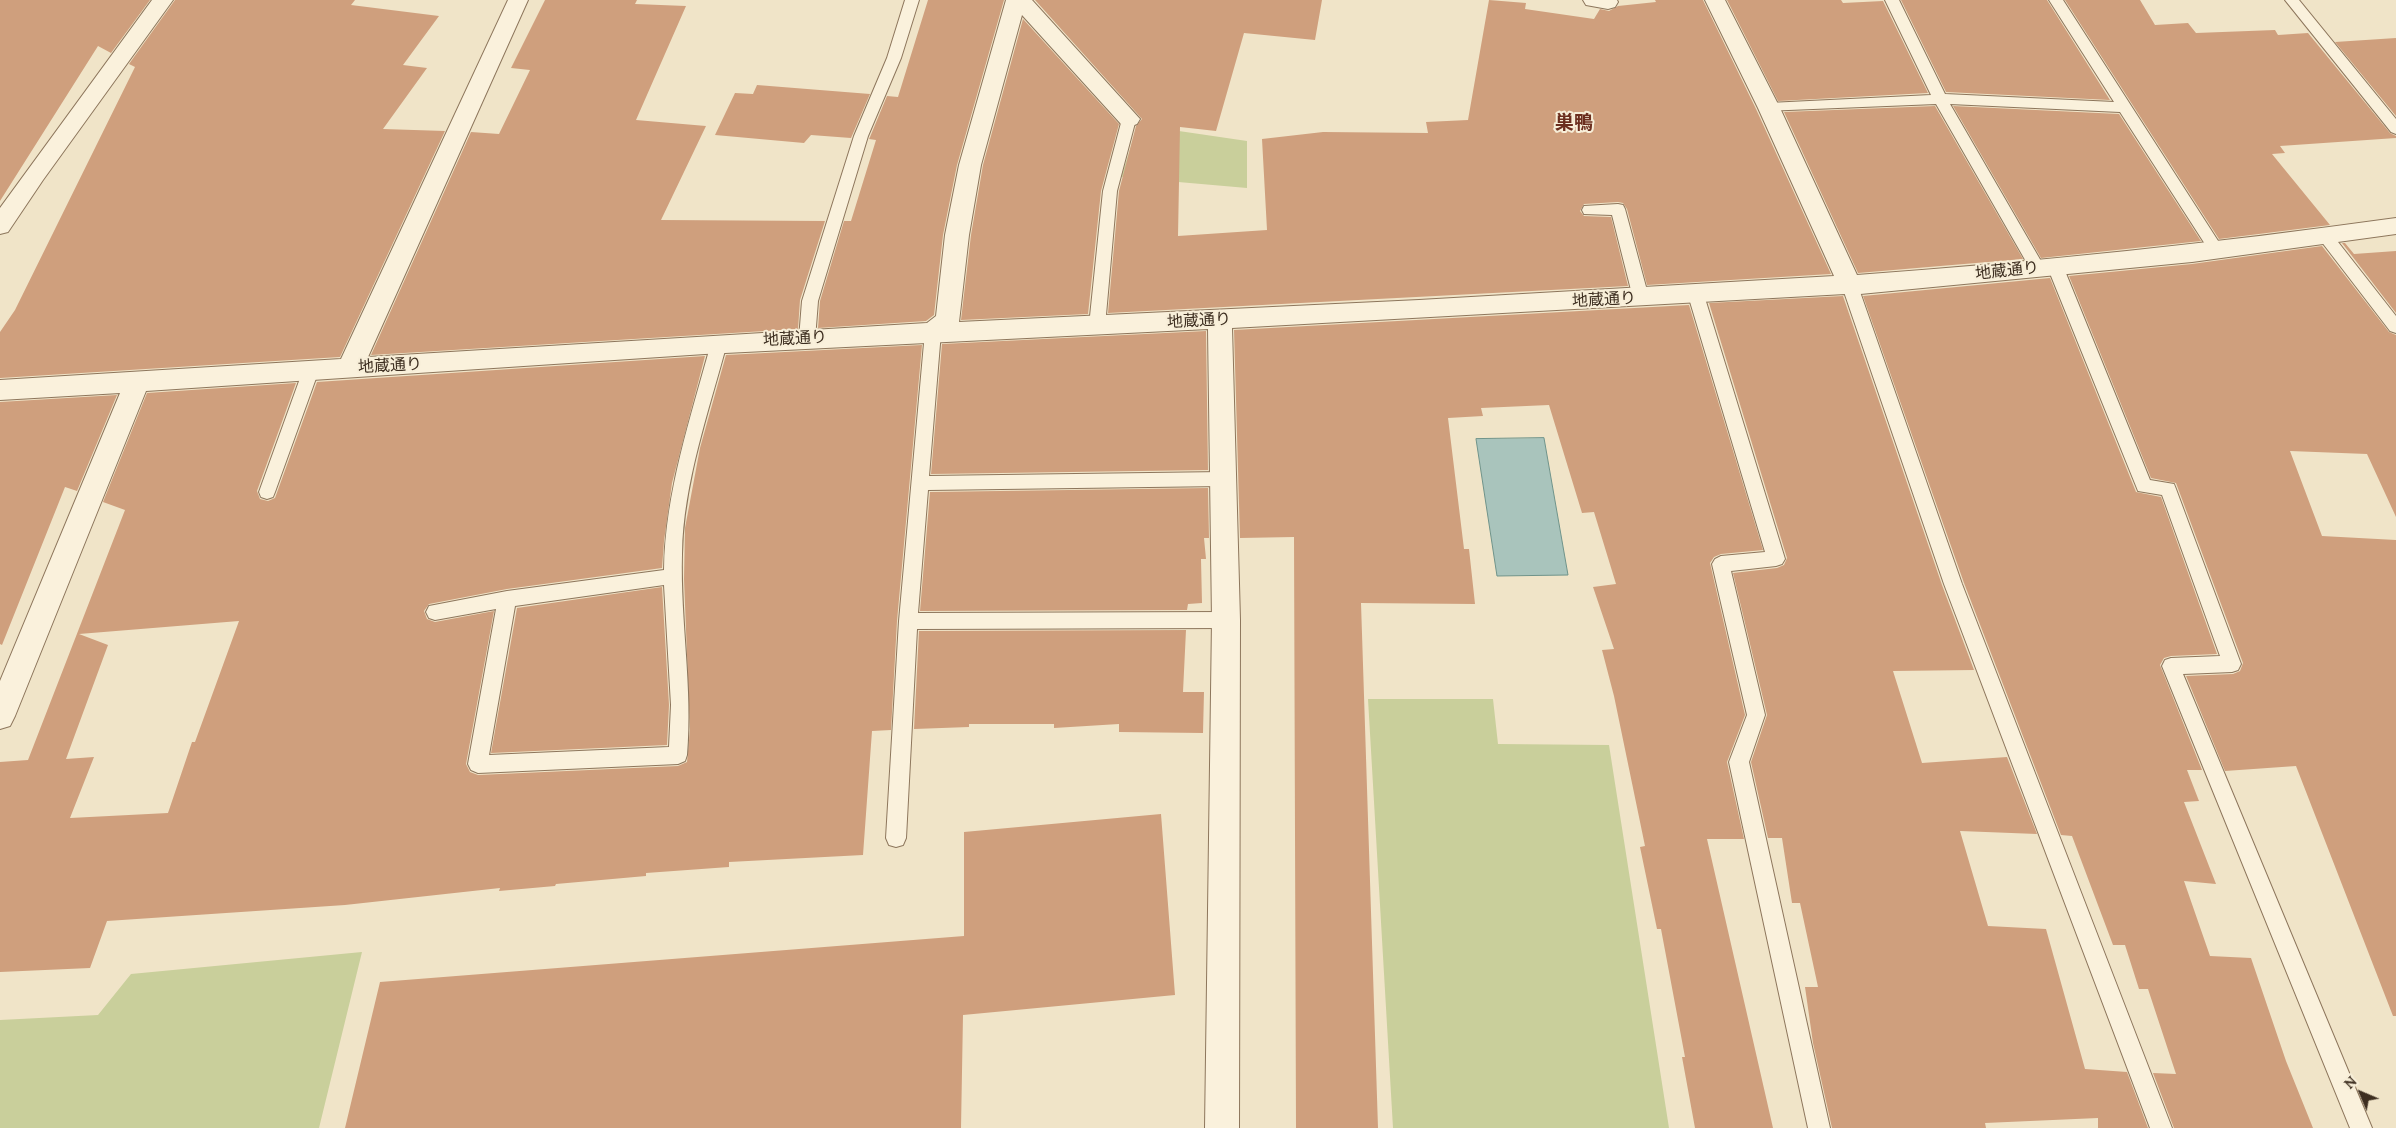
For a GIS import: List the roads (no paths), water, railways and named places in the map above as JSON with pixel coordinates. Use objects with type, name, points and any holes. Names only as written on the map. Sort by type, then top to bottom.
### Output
[{"type":"street","points":[[0,226],[35,174],[163,0]]},
{"type":"street","points":[[349,368],[360,349],[518,0],[513,0]]},
{"type":"street","points":[[933,332],[948,320],[957,235],[970,165],[1016,0]]},
{"type":"street","points":[[1020,0],[1129,119]]},
{"type":"street","points":[[1715,0],[1769,108],[1850,286]]},
{"type":"street","name":"地蔵通り","points":[[0,390],[137,383],[719,343],[933,332],[1220,321],[1850,286],[2217,251],[2396,226]]},
{"type":"street","points":[[1220,321],[1226,620],[1222,1128]]},
{"type":"street","points":[[0,716],[137,383]]},
{"type":"lane","points":[[807,339],[812,292],[861,136],[894,58],[912,0]]},
{"type":"lane","points":[[1892,0],[1940,99],[2046,267],[2144,486],[2168,489],[2232,664],[2171,666],[2361,1128]]},
{"type":"lane","points":[[2056,0],[2217,251]]},
{"type":"lane","points":[[2292,0],[2396,129]]},
{"type":"lane","points":[[1769,108],[1940,99],[2125,107]]},
{"type":"lane","points":[[1097,326],[1110,191],[1129,119]]},
{"type":"lane","points":[[1589,210],[1618,210],[1641,298]]},
{"type":"lane","points":[[2326,237],[2396,327]]},
{"type":"lane","points":[[1850,286],[1953,584],[2161,1128]]},
{"type":"lane","points":[[1696,295],[1776,559],[1721,564],[1756,716],[1739,762],[1819,1128]]},
{"type":"lane","points":[[896,838],[908,621],[933,332]]},
{"type":"lane","points":[[507,600],[478,764],[678,755],[681,730],[673,554],[680,497],[719,343]]},
{"type":"lane","points":[[267,492],[311,370]]},
{"type":"lane","points":[[920,483],[1223,479]]},
{"type":"lane","points":[[435,612],[674,576]]},
{"type":"lane","points":[[908,621],[1226,620]]},
{"type":"water","points":[[1544,438],[1568,575],[1497,576],[1476,439]]},
{"type":"district","name":"巣鴨","points":[[1574,124]]}]
